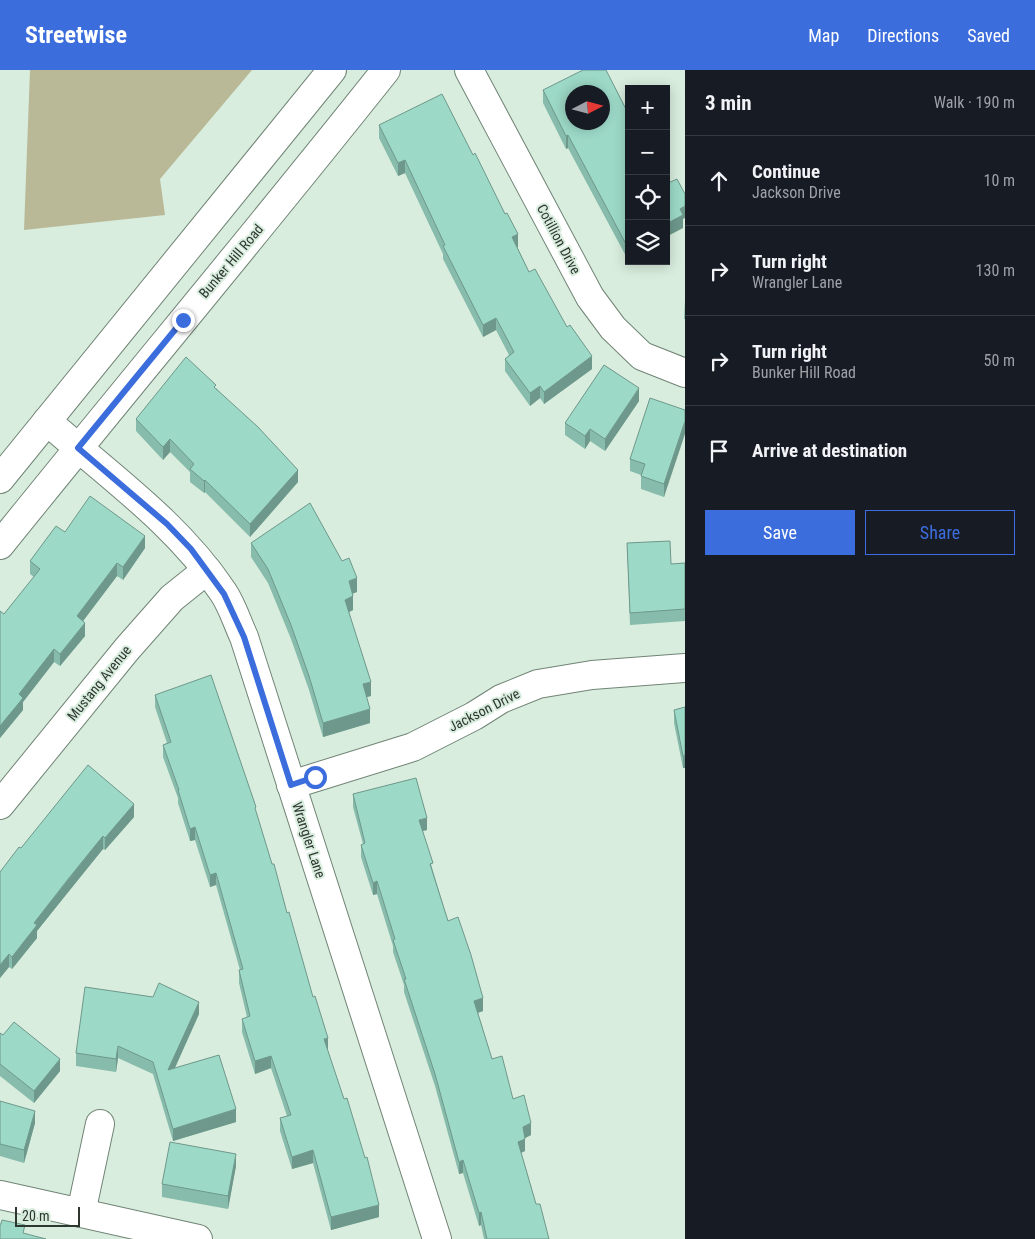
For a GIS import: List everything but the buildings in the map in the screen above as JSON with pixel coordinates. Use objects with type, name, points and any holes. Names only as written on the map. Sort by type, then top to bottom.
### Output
[{"type":"street","points":[[0,479],[332,70]]},
{"type":"street","name":"Bunker Hill Road","points":[[0,545],[291,190],[386,70]]},
{"type":"street","name":"Cotillion Drive","points":[[469,70],[590,297],[613,328],[642,356],[685,373]]},
{"type":"street","name":"Wrangler Lane","points":[[47,421],[167,524],[191,549],[224,594],[244,637],[438,1239]]},
{"type":"street","name":"Mustang Avenue","points":[[0,805],[127,649],[172,598],[207,570]]},
{"type":"street","name":"Jackson Drive","points":[[291,785],[413,747],[474,716],[501,699],[538,684],[592,675],[685,668]]},
{"type":"street","points":[[81,1213],[100,1124]]},
{"type":"street","points":[[0,1195],[198,1239]]},
{"type":"green space","points":[[30,70],[252,70],[160,179],[165,215],[24,230]]},
{"type":"route","points":[[183,320],[78,448],[167,524],[191,549],[207,570],[224,594],[244,637],[291,785],[315,777]]}]
